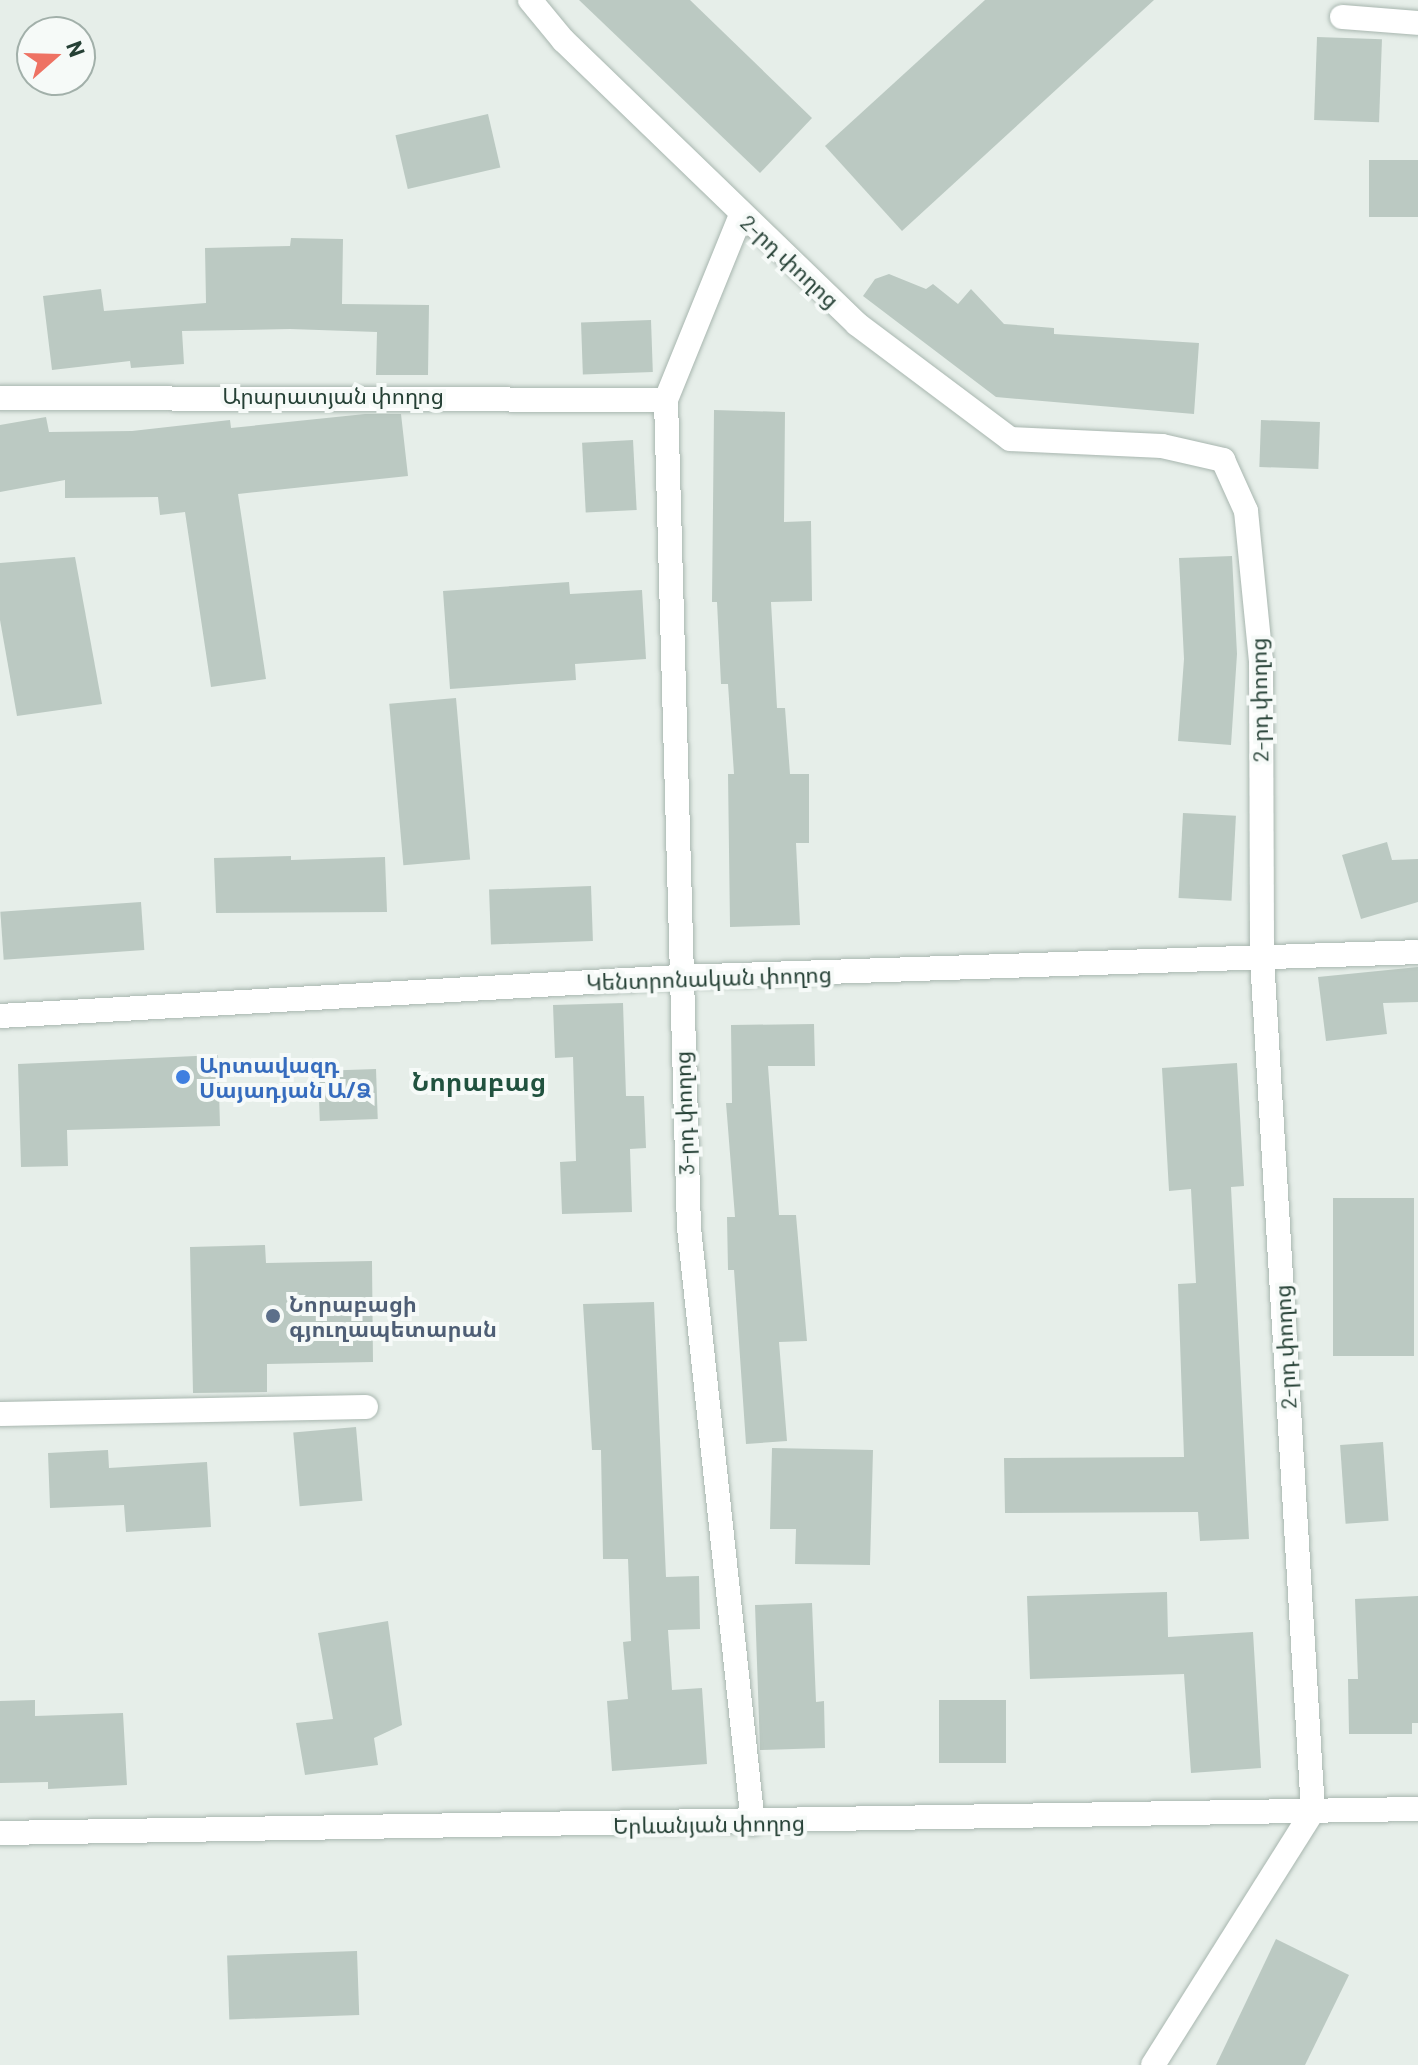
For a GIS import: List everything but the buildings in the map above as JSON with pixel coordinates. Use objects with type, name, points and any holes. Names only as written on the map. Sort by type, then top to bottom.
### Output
[{"type":"street","name":"2-րդ փողոց","points":[[530,0],[563,40],[857,324],[1010,439],[1162,446],[1223,460],[1246,511],[1261,660],[1262,958],[1313,1811]]},
{"type":"street","points":[[1342,17],[1418,23]]},
{"type":"street","points":[[666,400],[741,215]]},
{"type":"street","name":"Արարատյան փողոց","points":[[0,398],[666,400]]},
{"type":"street","name":"3-րդ փողոց","points":[[666,400],[678,977],[689,1228],[753,1824]]},
{"type":"street","name":"Կենտրոնական փողոց","points":[[0,1016],[678,977],[1418,952]]},
{"type":"street","points":[[0,1414],[366,1407]]},
{"type":"street","name":"Երևանյան փողոց","points":[[0,1833],[753,1824],[1418,1809]]},
{"type":"street","points":[[1153,2065],[1313,1811]]},
{"type":"place","name":"Արտավազդ Սայադյան Ա/Ձ","points":[[183,1077]]},
{"type":"place","name":"Նորաբացի գյուղապետարան","points":[[273,1316]]},
{"type":"district","name":"Նորաբաց","points":[[479,1081]]}]
